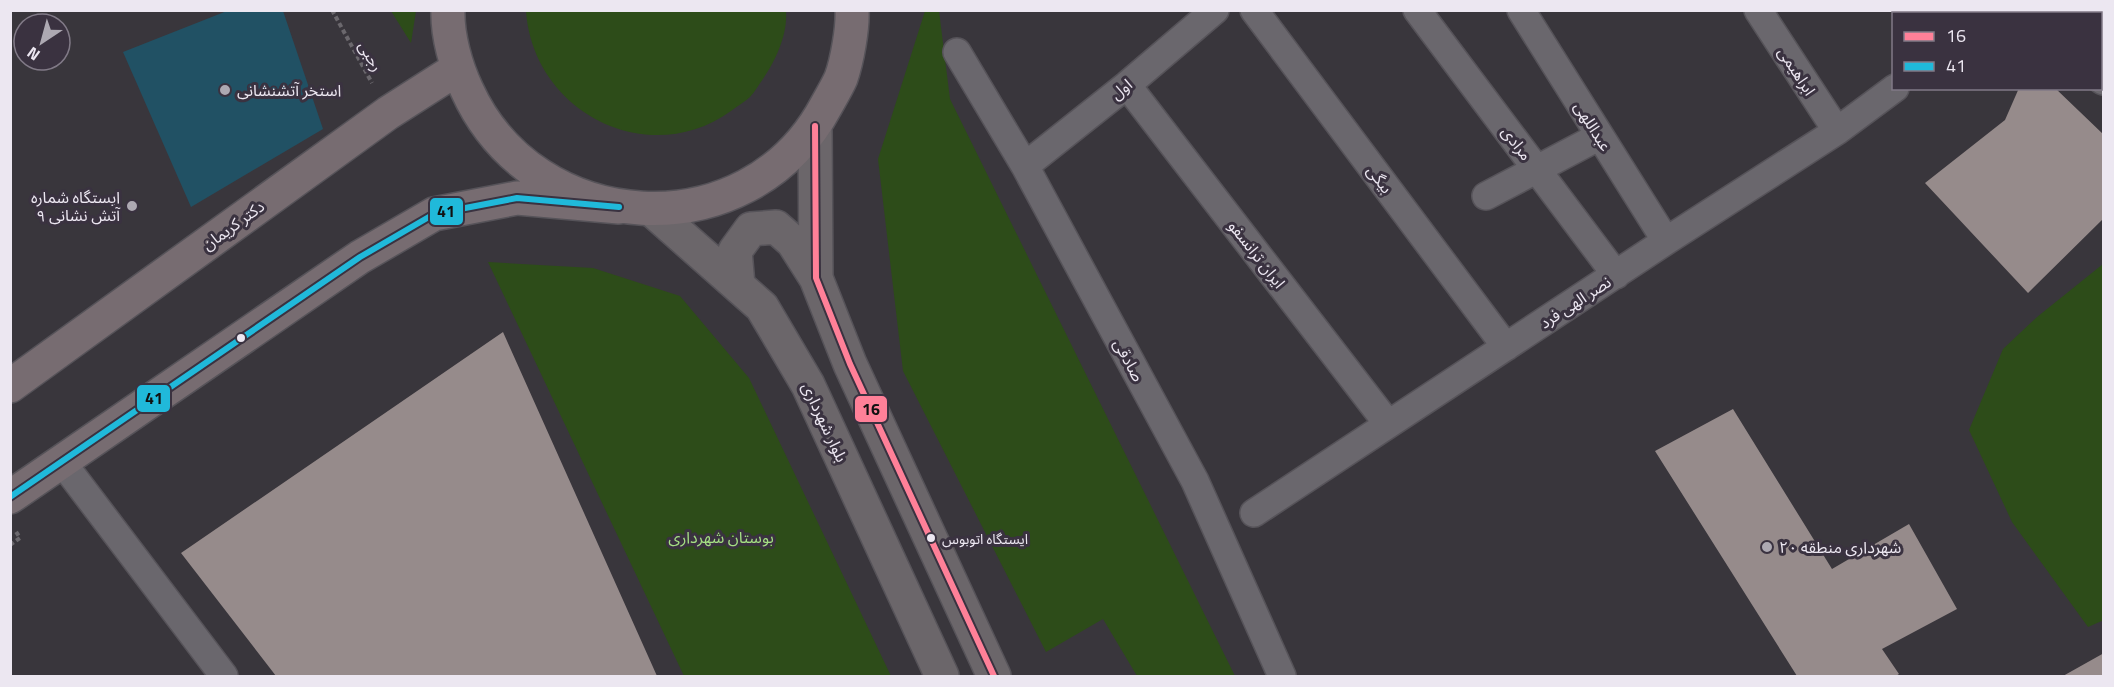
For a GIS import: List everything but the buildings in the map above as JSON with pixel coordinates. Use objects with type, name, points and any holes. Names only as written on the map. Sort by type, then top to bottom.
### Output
[{"type":"main road","points":[[448,10],[457,69],[476,109],[502,145],[536,174],[566,190],[619,207]]},
{"type":"main road","points":[[10,497],[360,257],[434,214],[517,198],[651,209],[698,204],[743,188],[782,161],[815,126],[841,77],[853,23],[852,10]]},
{"type":"main road","name":"دکتر کریمان","points":[[10,386],[388,113],[457,69]]},
{"type":"main road","points":[[815,126],[816,278]]},
{"type":"main road","name":"بلوار شهرداری","points":[[651,209],[762,307],[808,385],[942,676]]},
{"type":"main road","points":[[738,285],[735,251],[751,229],[776,227],[793,242],[816,278],[850,364],[994,676]]},
{"type":"street","name":"اول","points":[[1025,166],[1127,85],[1215,10]]},
{"type":"street","name":"بیگی","points":[[1254,10],[1506,347]]},
{"type":"street","name":"مرادی","points":[[1417,10],[1616,275]]},
{"type":"street","name":"عبداللهی","points":[[1521,10],[1666,241]]},
{"type":"street","name":"ابراهیمی","points":[[1758,10],[1837,131]]},
{"type":"street","name":"صادقی","points":[[957,52],[1025,166],[1195,482],[1282,676]]},
{"type":"street","name":"ایران ترانسفو","points":[[1127,85],[1388,424]]},
{"type":"street","name":"نصر الهی فرد","points":[[1254,513],[1837,131],[1892,90]]},
{"type":"street","points":[[1486,196],[1600,136]]},
{"type":"street","points":[[62,462],[224,676]]},
{"type":"path","name":"رجبی","points":[[332,10],[388,113]]},
{"type":"path","points":[[10,545],[20,538]]},
{"type":"green space","points":[[786,10],[786,19],[777,55],[750,97],[731,111],[699,128],[665,135],[632,132],[600,121],[572,103],[549,78],[533,47],[526,11]]},
{"type":"green space","points":[[391,11],[416,11],[411,43]]},
{"type":"green space","points":[[925,11],[939,11],[950,99],[1235,676],[1137,676],[1103,619],[1046,652],[903,371],[878,159]]},
{"type":"green space","name":"بوستان شهرداری","points":[[488,262],[593,268],[680,296],[749,378],[891,676],[684,676]]},
{"type":"green space","points":[[2103,264],[2104,620],[2088,627],[2012,522],[1969,430],[2003,349],[2037,317]]},
{"type":"water","name":"استخر آتشنشانی","points":[[227,11],[283,11],[323,129],[191,207],[123,52]]},
{"type":"transit line","name":"16","points":[[815,126],[816,278],[850,364],[994,676]]},
{"type":"transit line","name":"41","points":[[10,497],[360,257],[434,214],[517,198],[619,207]]},
{"type":"place","name":"استخر آتشنشانی","points":[[225,90]]},
{"type":"place","name":"ایستگاه شماره ۹ آتش نشانی","points":[[132,206]]},
{"type":"place","name":"ایستگاه اتوبوس","points":[[931,538]]},
{"type":"place","name":"شهرداری منطقه ۲۰","points":[[1767,547]]}]
